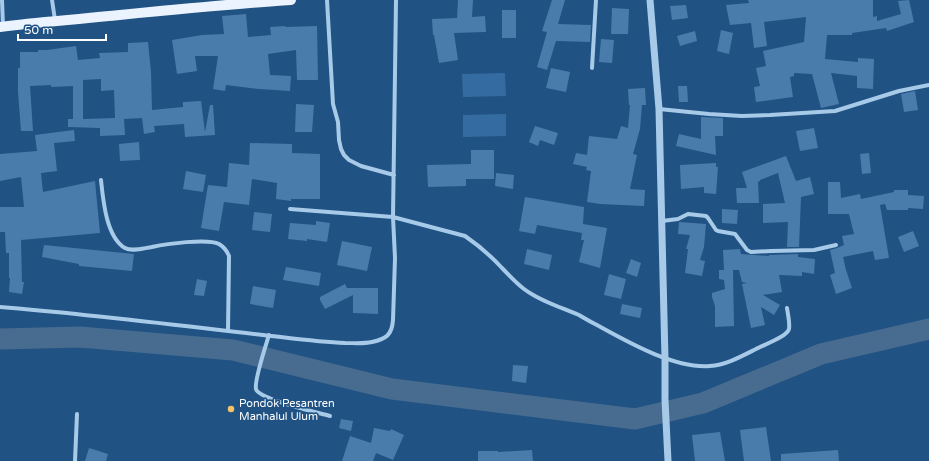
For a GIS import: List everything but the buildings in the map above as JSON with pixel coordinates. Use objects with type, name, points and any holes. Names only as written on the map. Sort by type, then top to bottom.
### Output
[{"type":"main road","points":[[1,27],[55,20],[107,17],[188,8],[291,0]]},
{"type":"street","points":[[1,27],[2,0]]},
{"type":"street","points":[[52,0],[55,20]]},
{"type":"street","points":[[327,0],[333,104],[338,122],[341,149],[349,160],[361,166],[394,175]]},
{"type":"street","points":[[0,307],[333,342],[372,342],[387,336],[392,328],[393,320],[395,258],[393,218],[396,0]]},
{"type":"street","points":[[592,68],[596,0]]},
{"type":"street","points":[[650,0],[658,109],[662,221],[665,400],[668,461]]},
{"type":"street","points":[[658,109],[742,116],[835,111],[899,91],[929,85]]},
{"type":"street","points":[[101,180],[108,223],[116,240],[125,248],[135,250],[183,242],[205,242],[218,244],[225,249],[229,256],[228,331]]},
{"type":"street","points":[[290,209],[393,218],[465,236],[474,242],[532,295],[579,315],[630,343],[665,359],[686,364],[711,366],[732,360],[776,340],[786,334],[789,330],[787,308]]},
{"type":"street","points":[[662,221],[678,219],[688,214],[706,216],[716,230],[735,234],[747,250],[751,252],[771,250],[820,250],[836,245]]},
{"type":"street","points":[[269,335],[255,385],[257,392],[262,396],[280,402],[330,416]]},
{"type":"street","points":[[74,461],[77,414]]},
{"type":"shaded area","points":[[505,73],[506,96],[463,97],[462,74]]},
{"type":"shaded area","points":[[506,114],[506,136],[463,137],[463,115]]},
{"type":"waterway","points":[[0,339],[80,337],[233,350],[392,389],[635,419],[703,403],[821,354],[929,329]]},
{"type":"place","name":"Pondok Pesantren Manhalul Ulum","points":[[231,409]]}]
